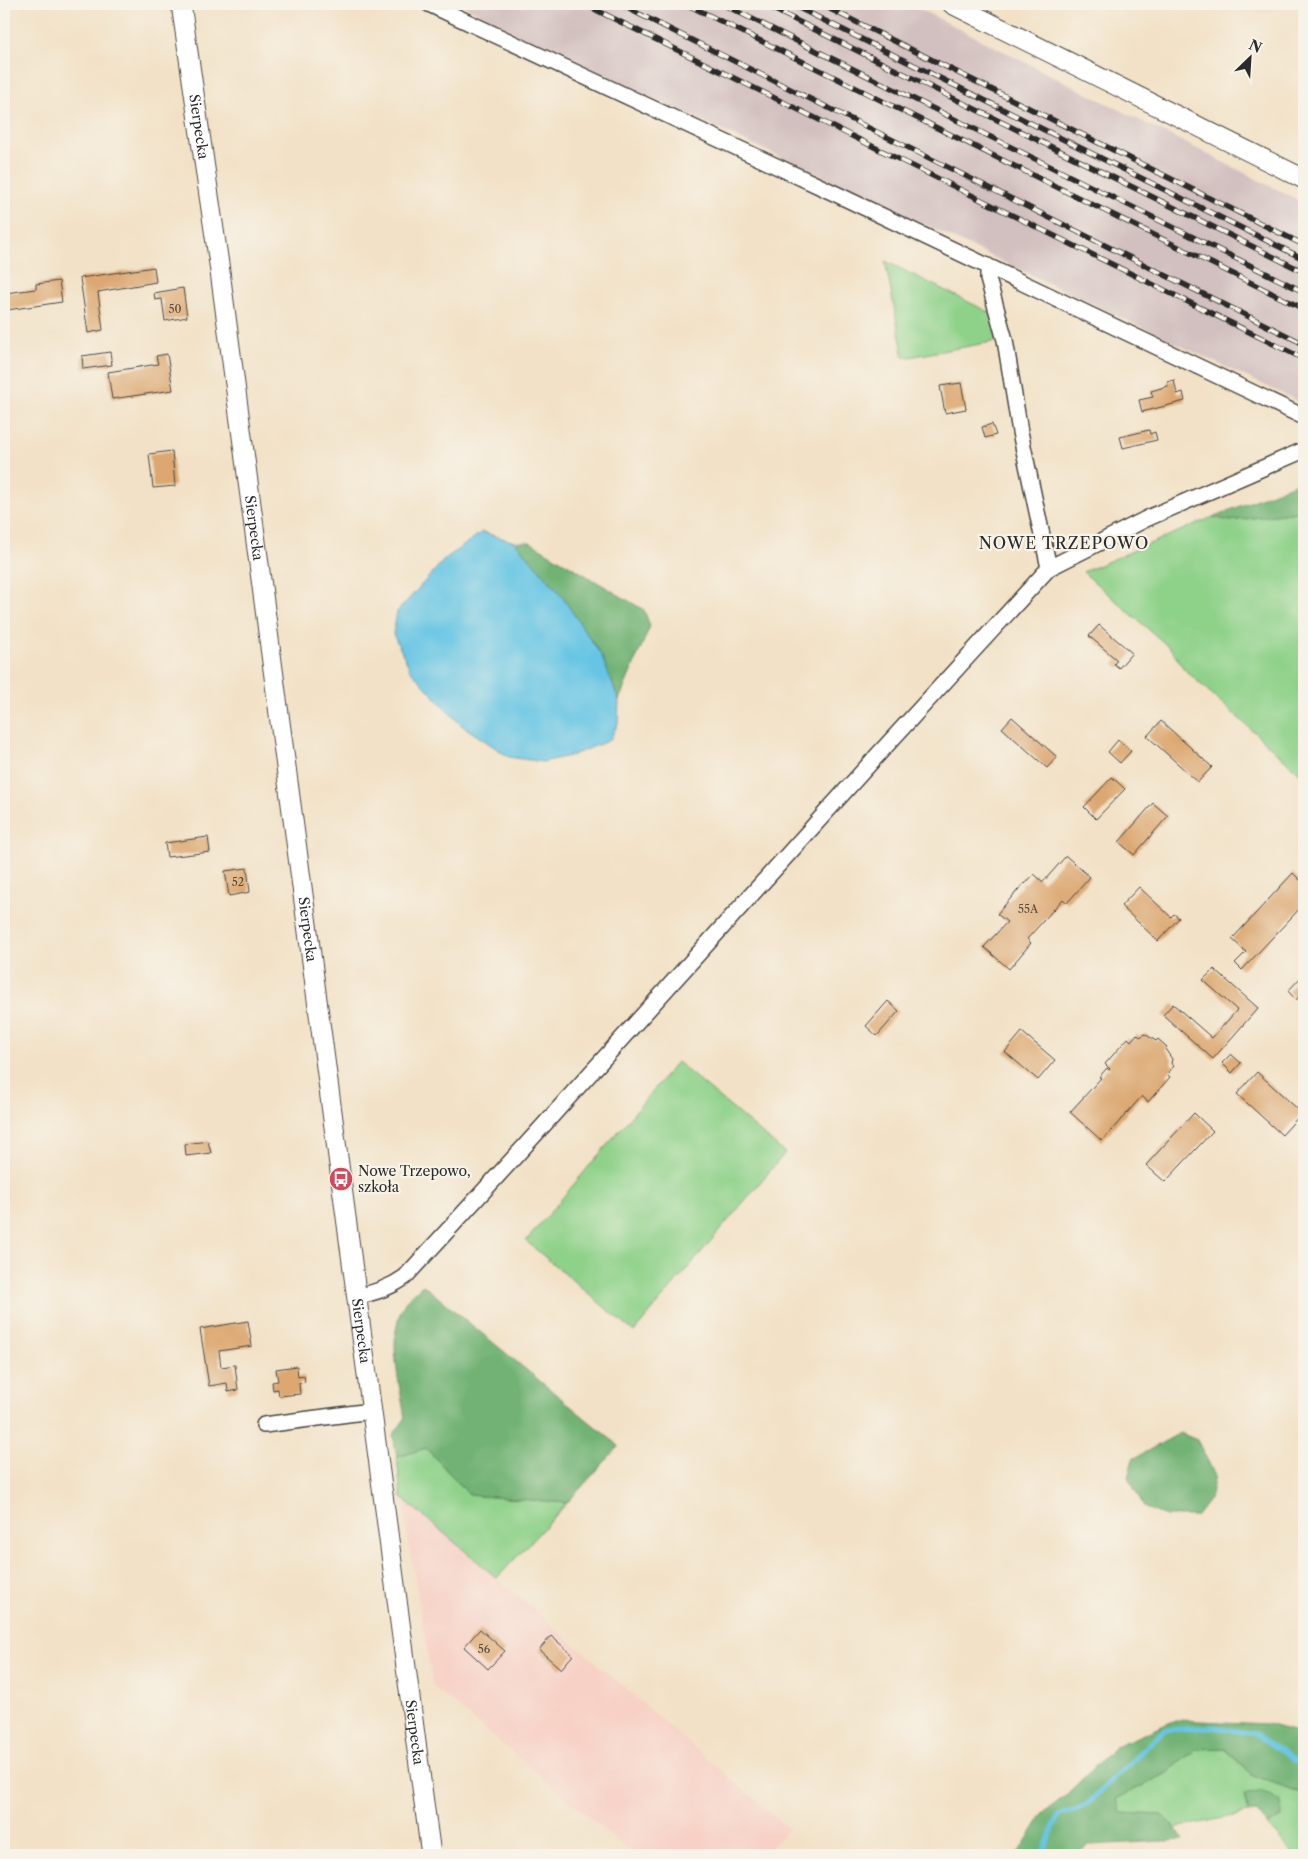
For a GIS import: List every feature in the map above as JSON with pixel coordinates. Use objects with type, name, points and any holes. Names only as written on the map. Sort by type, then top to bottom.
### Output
[{"type":"street","name":"Sierpecka","points":[[181,4],[219,264],[431,1855]]},
{"type":"street","points":[[429,4],[1304,416]]},
{"type":"street","points":[[952,4],[1304,180]]},
{"type":"street","points":[[988,266],[988,279],[1005,340],[1020,432],[1049,568]]},
{"type":"street","points":[[357,1297],[392,1286],[405,1277],[530,1141],[874,758],[1049,568],[1148,518],[1304,450]]},
{"type":"street","points":[[264,1425],[371,1411]]},
{"type":"shaded area","points":[[460,4],[910,4],[1304,203],[1304,404],[845,187],[509,33],[499,23]]},
{"type":"shaded area","points":[[401,1497],[789,1829],[764,1855],[634,1855],[433,1686]]},
{"type":"green space","points":[[885,261],[991,313],[997,341],[904,358]]},
{"type":"green space","points":[[1304,480],[1304,511],[1230,521],[1213,517]]},
{"type":"green space","points":[[1304,511],[1304,777],[1184,669],[1171,649],[1083,572],[1213,517],[1230,521]]},
{"type":"green space","points":[[515,542],[530,542],[644,610],[650,626],[619,700],[601,655],[559,592]]},
{"type":"green space","points":[[677,1062],[785,1153],[634,1332],[526,1241]]},
{"type":"green space","points":[[423,1285],[619,1446],[567,1503],[470,1495],[426,1448],[397,1457],[393,1435],[405,1419],[396,1359],[396,1328],[406,1301]]},
{"type":"green space","points":[[1180,1433],[1197,1440],[1215,1475],[1210,1499],[1197,1516],[1166,1516],[1145,1508],[1128,1477],[1133,1459]]},
{"type":"green space","points":[[426,1448],[470,1495],[567,1503],[497,1578],[401,1497],[397,1457]]},
{"type":"green space","points":[[1176,1720],[1267,1724],[1304,1734],[1304,1794],[1252,1775],[1224,1748],[1196,1749],[1167,1773],[1116,1799],[1121,1813],[1162,1815],[1184,1840],[1088,1845],[1076,1855],[1017,1855],[1044,1812],[1063,1798],[1116,1746]]},
{"type":"green space","points":[[1224,1748],[1252,1775],[1304,1794],[1304,1855],[1294,1855],[1267,1825],[1282,1817],[1244,1796],[1248,1813],[1175,1828],[1161,1815],[1120,1813],[1116,1799],[1167,1773],[1196,1749]]},
{"type":"green space","points":[[1262,1791],[1281,1802],[1282,1817],[1267,1825],[1257,1812],[1248,1813],[1244,1795]]},
{"type":"water","points":[[482,532],[515,542],[559,592],[601,655],[619,700],[618,723],[610,740],[573,755],[543,762],[509,757],[460,724],[411,671],[393,634],[397,612],[445,559]]},
{"type":"building","points":[[154,267],[156,282],[98,292],[103,330],[88,333],[80,278]]},
{"type":"building","points":[[59,281],[62,302],[7,310],[5,293],[36,289],[36,284]]},
{"type":"building","points":[[183,288],[187,317],[165,321],[162,299],[155,300],[154,293]]},
{"type":"building","points":[[110,352],[112,365],[83,369],[82,356]]},
{"type":"building","points":[[167,354],[173,390],[112,399],[108,372],[158,364],[156,356]]},
{"type":"building","points":[[1174,380],[1177,394],[1183,392],[1185,401],[1142,412],[1139,400],[1153,397],[1151,391],[1168,386],[1167,382]]},
{"type":"building","points":[[961,383],[966,409],[945,413],[940,386]]},
{"type":"building","points":[[992,424],[996,435],[985,438],[982,427]]},
{"type":"building","points":[[1149,430],[1150,434],[1155,432],[1157,440],[1123,448],[1120,437]]},
{"type":"building","points":[[172,451],[175,486],[153,488],[149,454]]},
{"type":"building","points":[[1099,625],[1132,653],[1119,668],[1114,664],[1117,660],[1089,636]]},
{"type":"building","points":[[1012,717],[1057,757],[1047,768],[1002,728]]},
{"type":"building","points":[[1161,721],[1212,767],[1198,782],[1147,736]]},
{"type":"building","points":[[1118,740],[1131,751],[1120,763],[1108,752]]},
{"type":"building","points":[[1112,777],[1125,789],[1096,819],[1084,807]]},
{"type":"building","points":[[1153,803],[1168,816],[1134,855],[1119,842]]},
{"type":"building","points":[[208,837],[210,852],[167,857],[165,843]]},
{"type":"building","points":[[1066,856],[1090,877],[1067,903],[1063,899],[1027,939],[1031,943],[1009,969],[984,947],[1007,922],[997,914],[1034,874],[1043,882]]},
{"type":"building","points":[[247,868],[250,892],[229,896],[225,871]]},
{"type":"building","points":[[1293,873],[1304,884],[1304,904],[1242,970],[1235,963],[1246,952],[1232,939]]},
{"type":"building","points":[[1139,887],[1171,917],[1174,914],[1179,918],[1158,941],[1121,906]]},
{"type":"building","points":[[1214,969],[1258,1008],[1213,1059],[1163,1015],[1173,1004],[1212,1038],[1237,1010],[1203,980]]},
{"type":"building","points":[[1304,974],[1304,991],[1296,1000],[1288,991]]},
{"type":"building","points":[[888,1001],[899,1011],[877,1036],[866,1026]]},
{"type":"building","points":[[1022,1032],[1055,1060],[1038,1080],[1005,1052]]},
{"type":"building","points":[[1137,1034],[1140,1037],[1145,1034],[1156,1041],[1158,1039],[1167,1047],[1165,1049],[1172,1059],[1171,1064],[1174,1066],[1167,1074],[1170,1077],[1148,1102],[1142,1096],[1102,1141],[1070,1112],[1101,1078],[1099,1077],[1107,1068],[1110,1069],[1105,1064],[1128,1038],[1131,1041]]},
{"type":"building","points":[[1231,1054],[1241,1063],[1232,1073],[1222,1063]]},
{"type":"building","points":[[1257,1072],[1302,1113],[1282,1135],[1237,1094]]},
{"type":"building","points":[[1194,1113],[1213,1131],[1165,1182],[1146,1165]]},
{"type":"building","points":[[208,1141],[211,1153],[186,1156],[185,1144]]},
{"type":"building","points":[[248,1321],[252,1346],[219,1351],[221,1367],[235,1365],[238,1390],[228,1392],[227,1383],[209,1386],[200,1329]]},
{"type":"building","points":[[297,1366],[298,1377],[304,1376],[305,1382],[299,1383],[300,1394],[279,1396],[278,1389],[273,1390],[272,1382],[278,1381],[276,1369]]},
{"type":"building","points":[[480,1629],[505,1651],[488,1669],[464,1647]]},
{"type":"building","points":[[551,1636],[573,1655],[561,1669],[539,1650]]},
{"type":"waterway","points":[[1042,1855],[1058,1816],[1085,1806],[1164,1730],[1213,1727],[1256,1734],[1295,1761],[1304,1760]]},
{"type":"railway","points":[[584,4],[1304,359]]},
{"type":"railway","points":[[619,4],[1304,344]]},
{"type":"railway","points":[[686,4],[1304,309]]},
{"type":"railway","points":[[722,4],[1304,292]]},
{"type":"railway","points":[[763,4],[1304,272]]},
{"type":"railway","points":[[791,4],[1304,259]]},
{"type":"railway","points":[[820,4],[1304,245]]},
{"type":"place","name":"Nowe Trzepowo, szkoła","points":[[341,1179]]},
{"type":"district","name":"NOWE TRZEPOWO","points":[[1064,543]]}]
